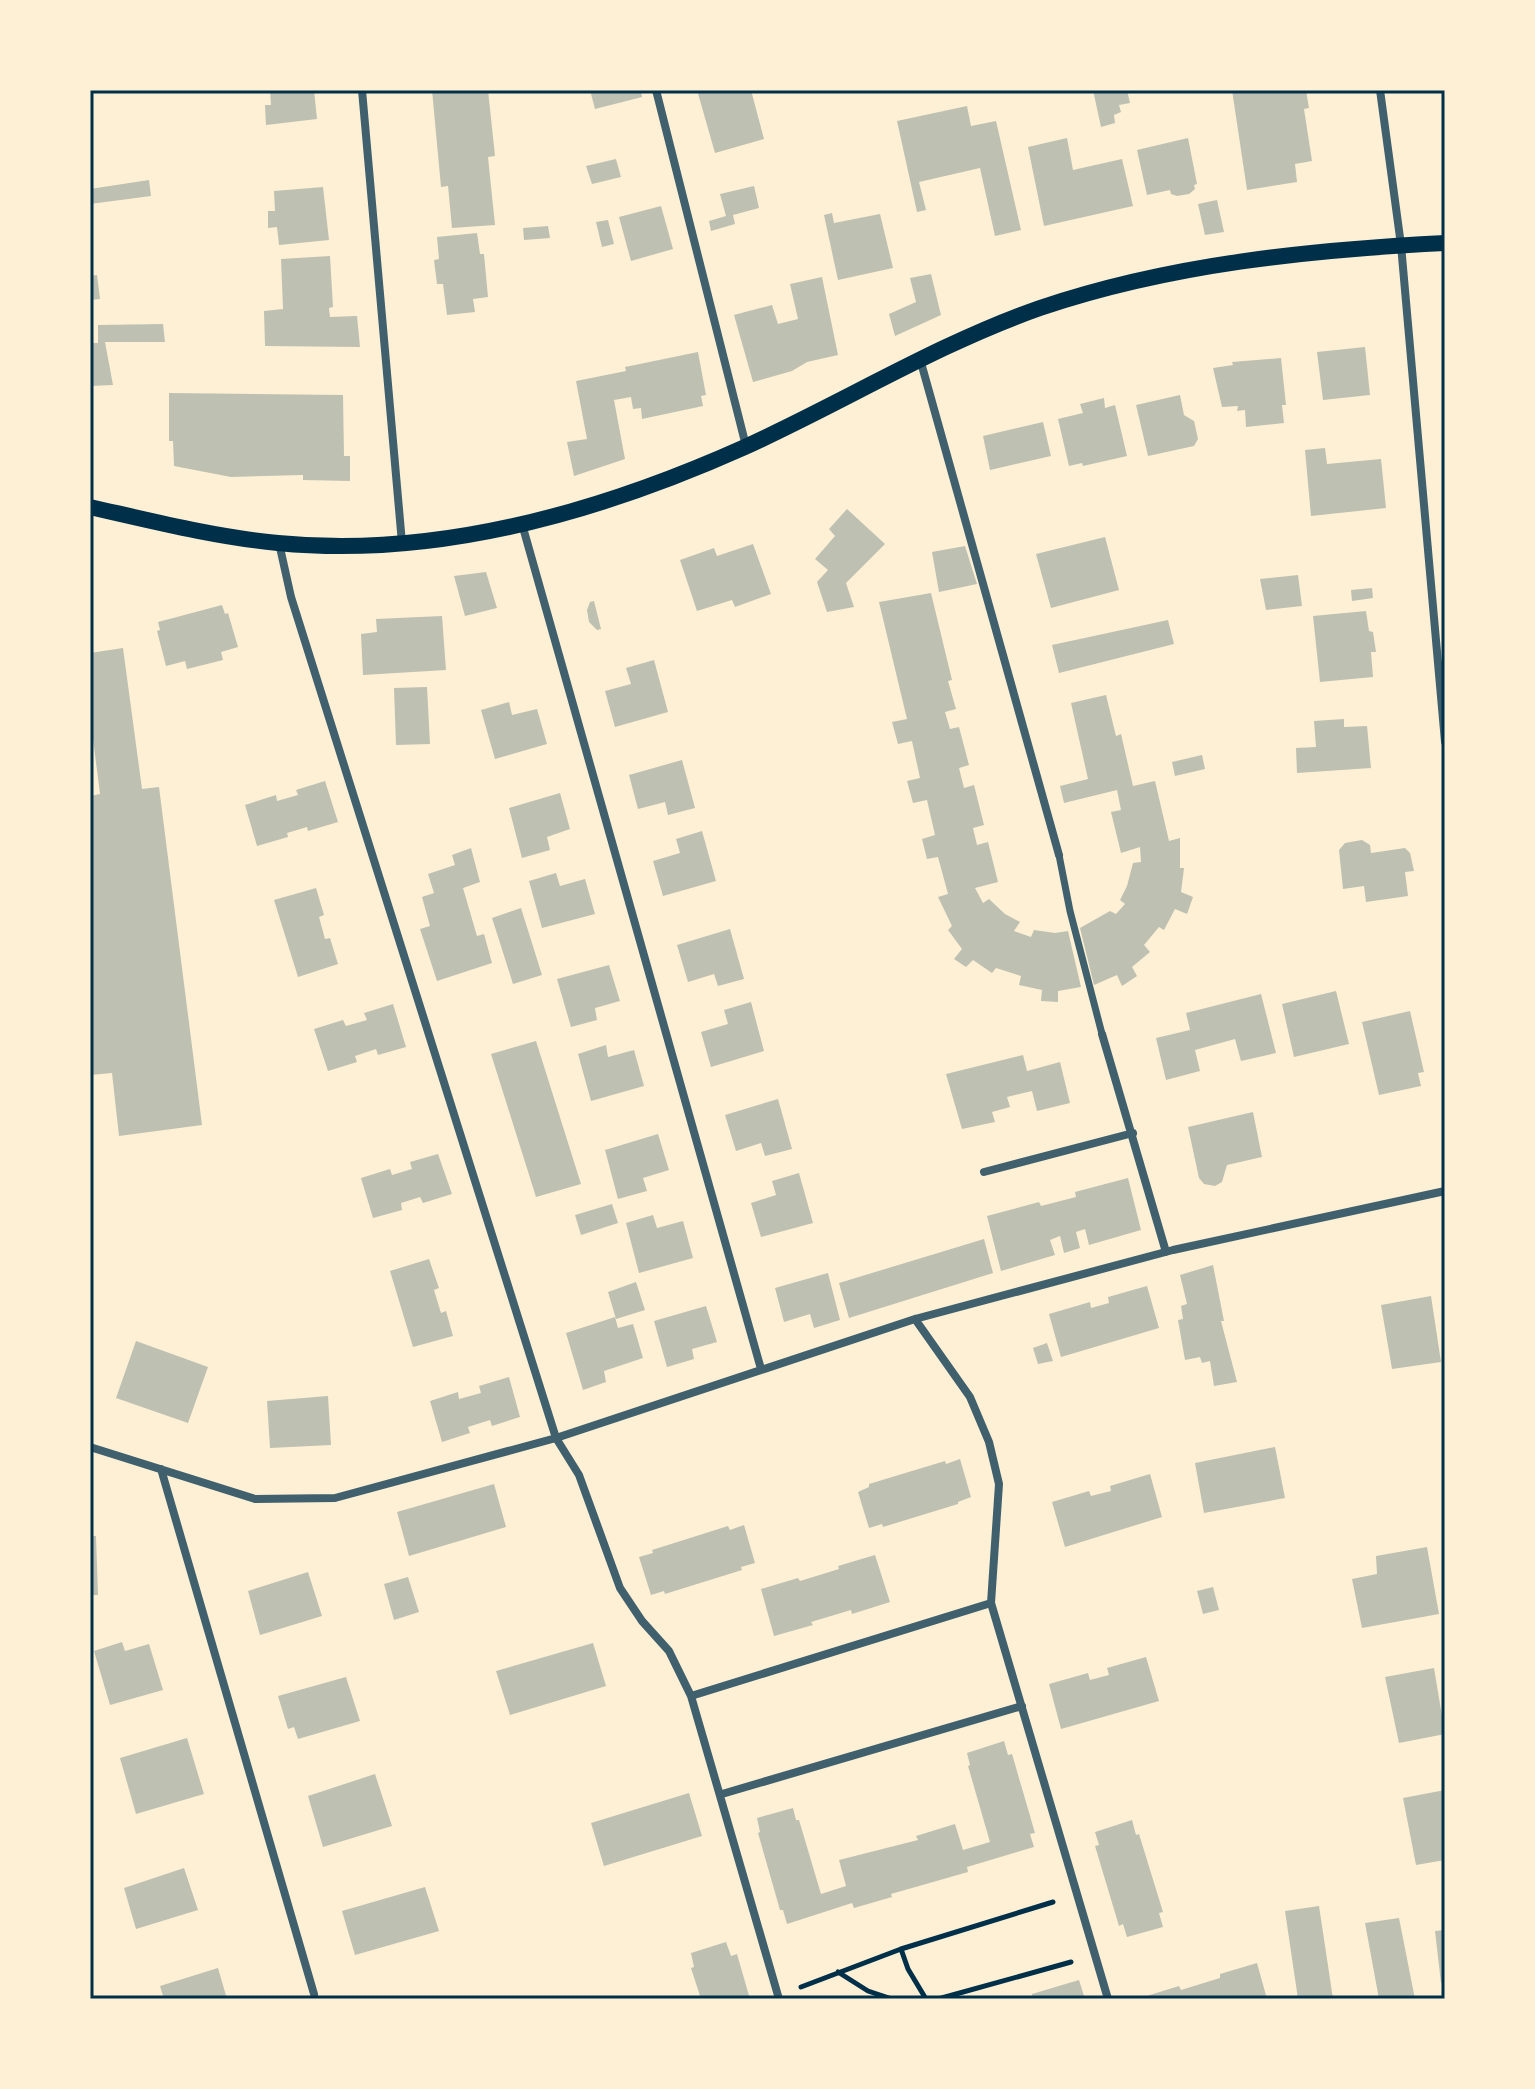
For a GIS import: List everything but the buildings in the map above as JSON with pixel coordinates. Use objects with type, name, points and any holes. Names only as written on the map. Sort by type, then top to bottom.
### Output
[{"type":"main road","points":[[90,507],[218,535],[279,543],[402,546],[522,524],[594,506],[746,447],[920,359],[1039,309],[1110,287],[1216,264],[1445,243]]},
{"type":"street","points":[[362,90],[402,546]]},
{"type":"street","points":[[656,90],[746,447]]},
{"type":"street","points":[[1380,90],[1401,245],[1445,742]]},
{"type":"street","points":[[920,359],[1059,855],[1102,1034],[1166,1252]]},
{"type":"street","points":[[522,524],[761,1369]]},
{"type":"street","points":[[279,543],[291,597],[556,1438],[579,1475],[620,1588],[642,1621],[669,1651],[691,1696],[779,1997]]},
{"type":"street","points":[[984,1172],[1133,1133]]},
{"type":"street","points":[[90,1447],[255,1499],[335,1498],[556,1438],[915,1319],[1166,1252],[1445,1191]]},
{"type":"street","points":[[915,1319],[970,1397],[989,1442],[999,1484],[991,1603],[1108,1999]]},
{"type":"street","points":[[161,1469],[314,1994]]},
{"type":"street","points":[[691,1696],[991,1603]]},
{"type":"street","points":[[722,1794],[1022,1706]]},
{"type":"path","points":[[779,1997],[901,1949],[1077,1895]]},
{"type":"path","points":[[901,1949],[908,1969],[926,1999]]},
{"type":"path","points":[[938,1999],[1095,1955]]},
{"type":"path","points":[[838,1972],[868,1991],[892,1999]]}]
